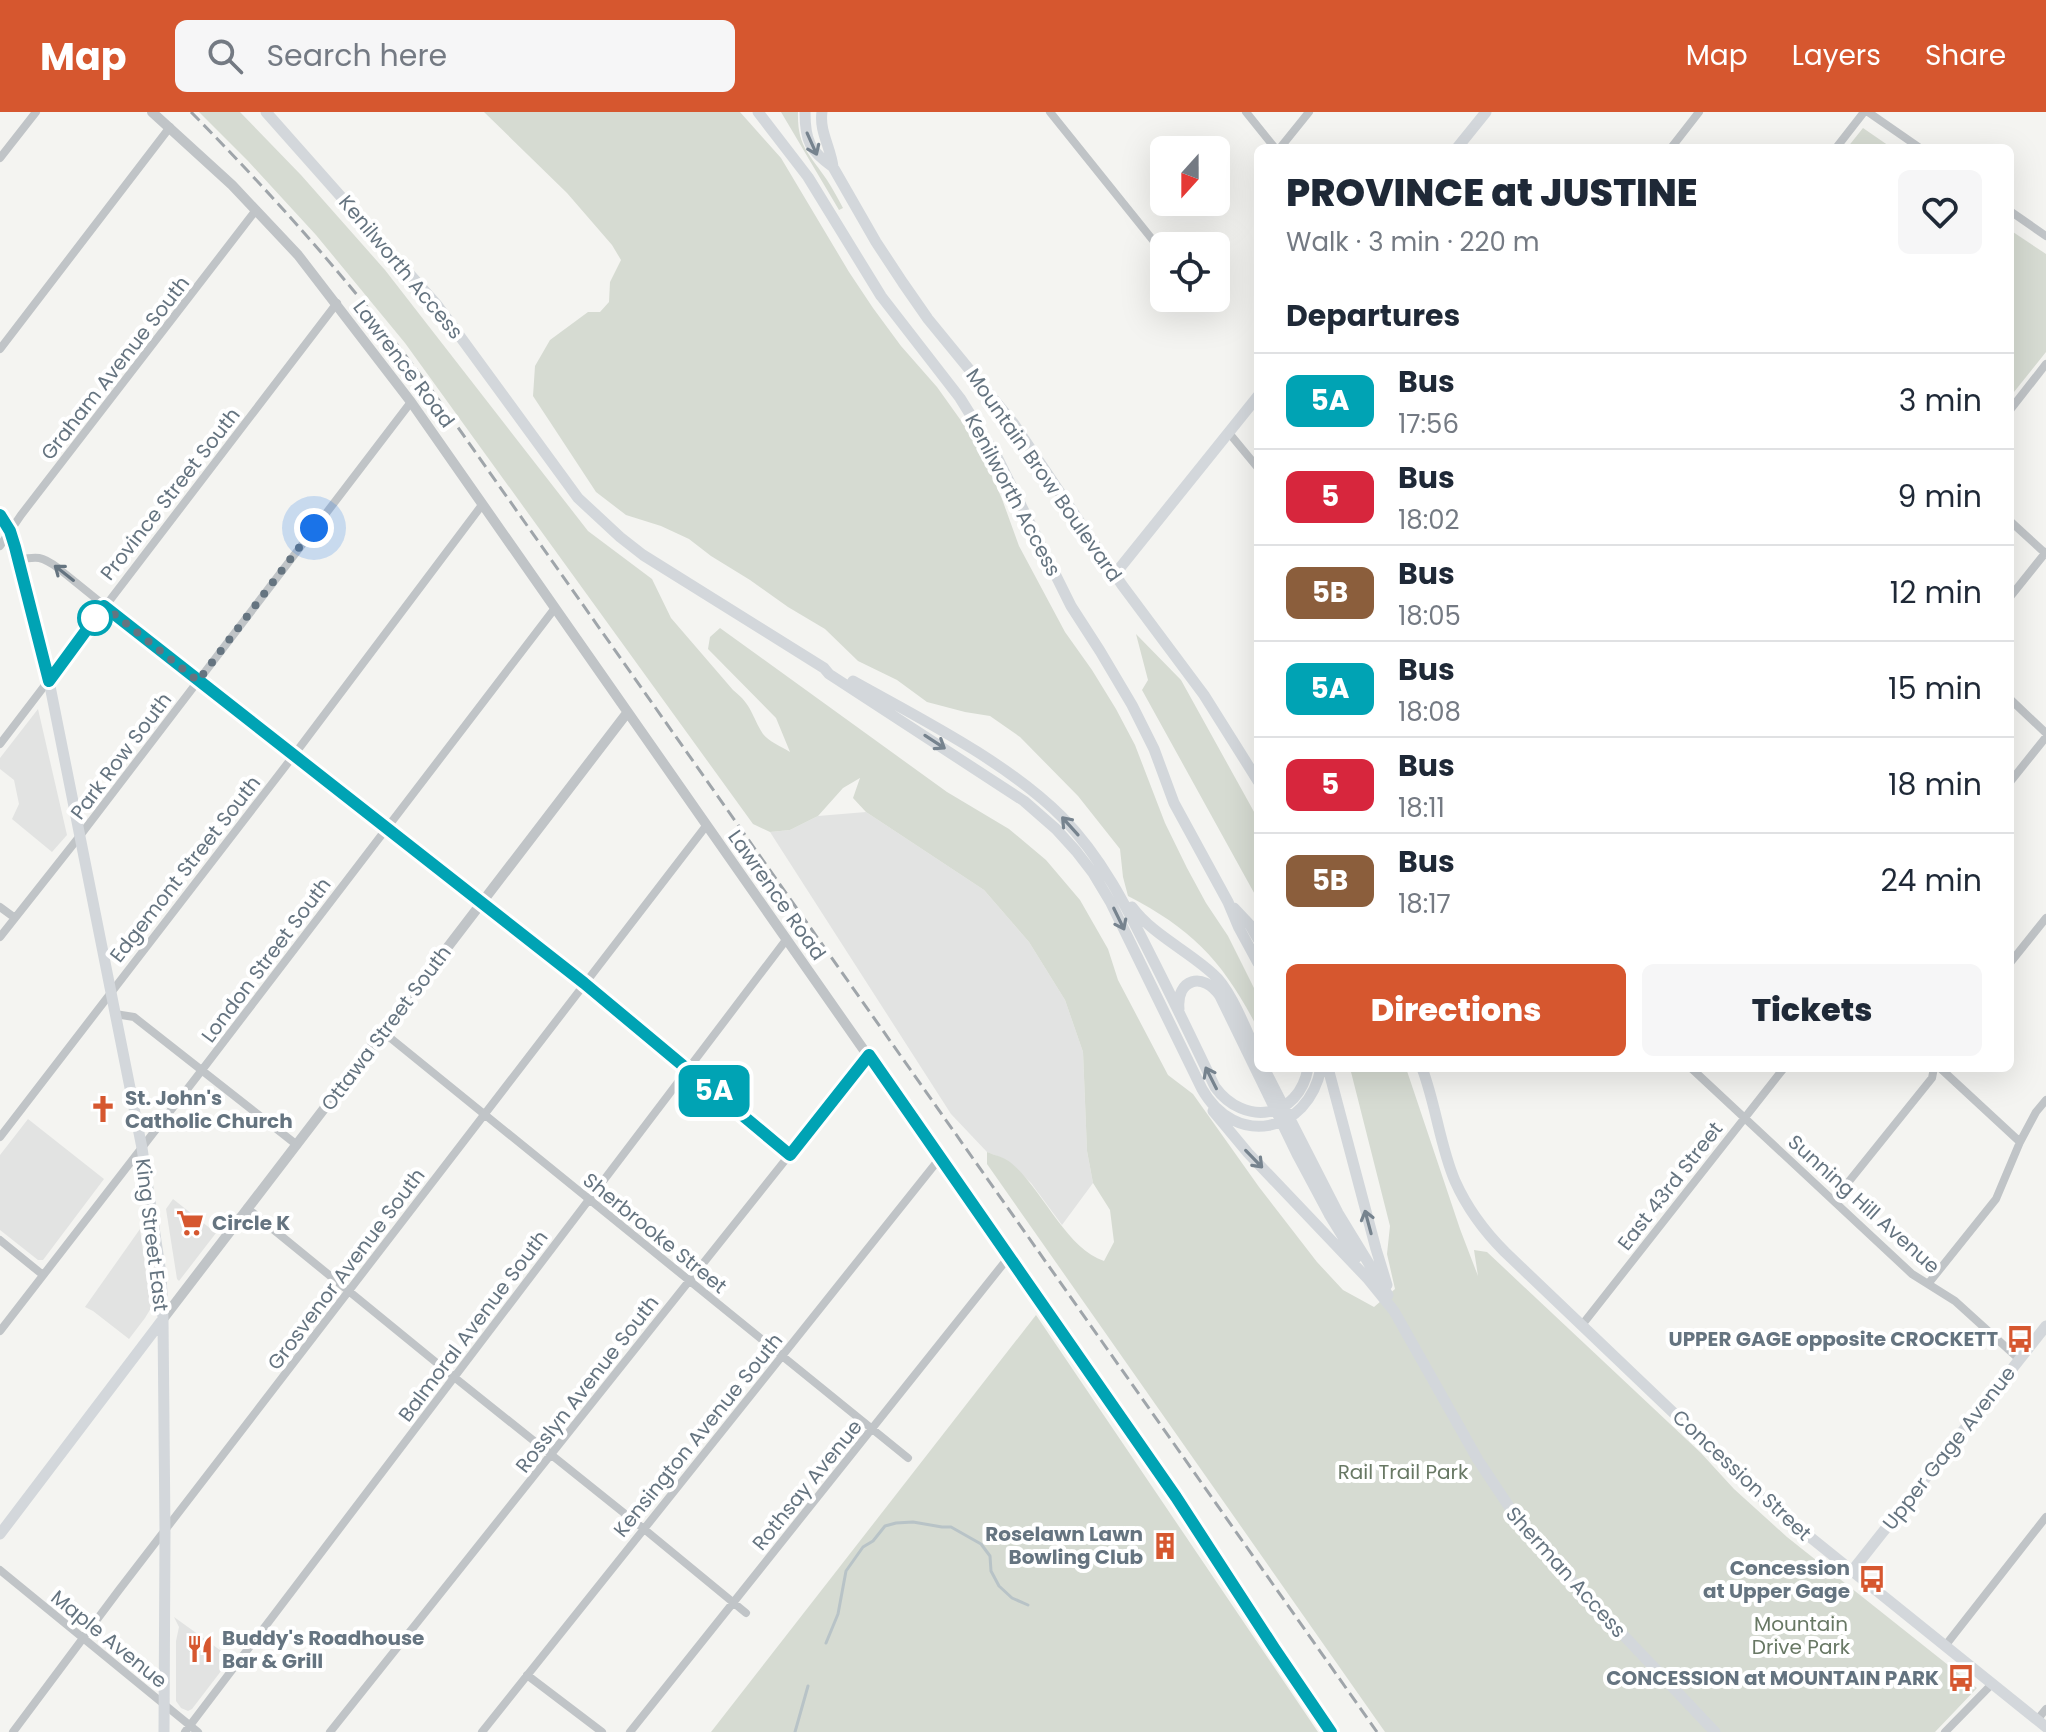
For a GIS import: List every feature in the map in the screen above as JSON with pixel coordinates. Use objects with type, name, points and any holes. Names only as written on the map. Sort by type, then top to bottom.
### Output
[{"type":"main road","name":"Kenilworth Access","points":[[266,112],[437,305],[578,498],[610,528],[643,555],[824,668],[1024,801],[1056,829],[1093,873],[1111,903],[1207,1098],[1217,1110],[1232,1120],[1248,1125],[1273,1125],[1299,1112],[1313,1095],[1320,1072]]},
{"type":"main road","name":"Kenilworth Access","points":[[758,112],[808,177],[881,296],[960,398],[998,459],[1071,606],[1132,705],[1154,749],[1174,803],[1254,956]]},
{"type":"main road","name":"Mountain Brow Boulevard","points":[[805,112],[805,126],[812,149],[833,167]]},
{"type":"main road","name":"Mountain Brow Boulevard","points":[[822,112],[822,130],[833,167],[876,242],[928,319],[1014,424],[1115,574],[1204,695],[1254,775]]},
{"type":"main road","points":[[1460,144],[1486,112]]},
{"type":"main road","points":[[1115,574],[1254,401]]},
{"type":"main road","name":"King Street East","points":[[0,515],[10,531],[49,681],[142,1148],[161,1274],[164,1732]]},
{"type":"main road","name":"Kenilworth Access","points":[[824,668],[832,668],[933,726],[1019,781],[1062,817],[1090,849],[1116,887],[1221,1095],[1238,1108],[1254,1112],[1280,1109],[1300,1091],[1307,1072]]},
{"type":"main road","points":[[1116,887],[1139,917],[1215,975],[1254,1047]]},
{"type":"main road","name":"Kenilworth Access","points":[[1228,902],[1254,932]]},
{"type":"main road","points":[[1180,1014],[1179,996],[1187,984],[1198,981],[1213,986],[1254,1065]]},
{"type":"main road","points":[[1258,1072],[1315,1188],[1368,1279]]},
{"type":"main road","points":[[1266,1072],[1338,1213],[1390,1297]]},
{"type":"main road","points":[[1329,1072],[1394,1311]]},
{"type":"main road","name":"Concession Street","points":[[1423,1072],[1454,1178],[1486,1233],[1769,1504],[2042,1723]]},
{"type":"main road","points":[[1207,1098],[1218,1118],[1248,1153],[1368,1279],[1394,1311]]},
{"type":"main road","name":"Sherman Access","points":[[1394,1311],[1478,1460],[1526,1532],[1715,1732]]},
{"type":"main road","name":"Ottawa Street South","points":[[0,1534],[163,1319]]},
{"type":"main road","name":"Upper Gage Avenue","points":[[1852,1571],[2046,1326]]},
{"type":"street","points":[[0,158],[36,112]]},
{"type":"street","name":"Lawrence Road","points":[[152,112],[199,153],[298,255],[411,402],[1176,1497],[1331,1732]]},
{"type":"street","points":[[1050,112],[1150,237]]},
{"type":"street","points":[[1246,112],[1274,144]]},
{"type":"street","points":[[1281,144],[1309,112]]},
{"type":"street","points":[[1674,144],[1699,112]]},
{"type":"street","points":[[1839,144],[1866,112],[1914,144]]},
{"type":"street","points":[[0,349],[170,127]]},
{"type":"street","name":"Graham Avenue South","points":[[0,546],[256,210]]},
{"type":"street","points":[[2014,214],[2046,236]]},
{"type":"street","name":"Province Street South","points":[[0,744],[337,303]]},
{"type":"street","points":[[2014,405],[2046,364]]},
{"type":"street","name":"Park Row South","points":[[0,937],[411,402]]},
{"type":"street","points":[[1229,433],[1254,463]]},
{"type":"street","name":"Edgemont Street South","points":[[0,1137],[482,505]]},
{"type":"street","points":[[2014,525],[2046,553],[2014,592]]},
{"type":"street","points":[[18,560],[35,556],[48,561],[584,983],[790,1155]]},
{"type":"street","name":"London Street South","points":[[0,1331],[555,608]]},
{"type":"street","points":[[2014,703],[2046,735],[2014,777]]},
{"type":"street","name":"Ottawa Street South","points":[[163,1319],[627,713]]},
{"type":"street","name":"Grosvenor Avenue South","points":[[13,1732],[706,826]]},
{"type":"street","points":[[0,907],[15,918]]},
{"type":"street","points":[[2014,958],[2046,918]]},
{"type":"street","name":"Balmoral Avenue South","points":[[187,1729],[786,940]]},
{"type":"street","points":[[115,1014],[134,1017],[297,1145]]},
{"type":"street","name":"Sherbrooke Street","points":[[383,1032],[908,1458]]},
{"type":"street","name":"Rosslyn Avenue South","points":[[330,1732],[869,1055]]},
{"type":"street","name":"Sunning Hill Avenue","points":[[1695,1072],[1912,1274],[1955,1301],[2019,1359]]},
{"type":"street","name":"East 43rd Street","points":[[1582,1325],[1781,1072]]},
{"type":"street","points":[[1834,1200],[1935,1072]]},
{"type":"street","points":[[1941,1072],[2020,1142]]},
{"type":"street","points":[[1928,1284],[1996,1199],[2020,1142],[2046,1100]]},
{"type":"street","name":"Kensington Avenue South","points":[[482,1732],[940,1158]]},
{"type":"street","points":[[247,1208],[746,1613]]},
{"type":"street","points":[[0,1240],[43,1275]]},
{"type":"street","name":"Rothsay Avenue","points":[[630,1732],[1008,1258]]},
{"type":"street","points":[[1945,1646],[2046,1517]]},
{"type":"street","name":"Maple Avenue","points":[[0,1570],[164,1704],[187,1729],[198,1732]]},
{"type":"street","points":[[527,1675],[602,1732]]},
{"type":"street","points":[[1945,1732],[1992,1684]]},
{"type":"street","points":[[2042,1723],[2046,1709]]},
{"type":"shaded area","points":[[38,709],[67,835],[52,852],[12,819],[19,804],[14,780],[0,769],[0,758]]},
{"type":"shaded area","points":[[866,812],[984,890],[1029,942],[1065,1000],[1083,1052],[1087,1151],[1093,1183],[1062,1225],[1031,1183],[1007,1160],[987,1152],[951,1114],[770,832],[790,830],[818,816]]},
{"type":"shaded area","points":[[28,1119],[104,1179],[43,1260],[38,1260],[0,1230],[0,1155]]},
{"type":"shaded area","points":[[173,1199],[216,1233],[179,1281],[166,1209]]},
{"type":"shaded area","points":[[140,1229],[151,1308],[129,1339],[85,1307]]},
{"type":"shaded area","points":[[174,1617],[231,1658],[188,1711],[176,1701],[176,1641],[179,1627]]},
{"type":"green space","name":"Rail Trail Park","points":[[199,112],[240,112],[301,175],[385,270],[588,531],[652,579],[671,618],[744,701],[765,737],[790,752],[776,718],[708,649],[710,637],[720,628],[947,792],[1009,829],[1046,860],[1080,900],[1108,949],[1118,980],[1168,1075],[1193,1094],[1259,1187],[1317,1262],[1343,1290],[1374,1307],[1395,1289],[1387,1254],[1390,1226],[1351,1072],[1407,1072],[1478,1276],[1474,1250],[1487,1252],[1787,1537],[1977,1688],[1935,1732],[1385,1732],[987,1164],[987,1152],[1010,1162],[1078,1244],[1104,1261],[1114,1242],[1110,1210],[1093,1183],[1087,1151],[1083,1052],[1065,1000],[1029,942],[984,890],[866,812],[853,798],[860,778],[843,788],[818,816],[790,830],[770,832],[753,824],[405,343],[316,235]]},
{"type":"green space","points":[[484,112],[740,112],[781,158],[873,308],[937,387],[985,460],[1019,546],[1065,632],[1116,709],[1135,745],[1165,823],[1187,868],[1228,936],[1254,988],[1254,1022],[1233,985],[1205,950],[1171,922],[1128,896],[1120,849],[1078,796],[1020,737],[990,716],[927,702],[897,680],[858,661],[825,629],[689,539],[626,515],[596,492],[533,396],[535,366],[550,340],[588,312],[600,312],[609,302],[610,282],[621,260],[612,245],[567,193]]},
{"type":"green space","points":[[781,112],[798,112],[802,142],[843,208],[839,210]]},
{"type":"green space","points":[[1863,128],[1886,144],[1850,144]]},
{"type":"green space","points":[[2014,233],[2046,254],[2046,352],[2014,392]]},
{"type":"green space","points":[[1136,634],[1181,680],[1254,812],[1254,893],[1142,690],[1148,680]]},
{"type":"green space","points":[[1036,1315],[1318,1732],[711,1732]]},
{"type":"waterway","points":[[826,1643],[838,1614],[846,1571],[863,1547],[873,1541],[885,1526],[896,1523],[951,1527],[981,1544],[990,1556],[991,1571],[999,1586],[1012,1598],[1028,1605]]},
{"type":"waterway","points":[[795,1732],[808,1686]]},
{"type":"railway","points":[[191,112],[317,248],[433,392],[1377,1732]]},
{"type":"bus line","name":"5A","points":[[0,515],[15,547],[49,681],[104,606],[584,983],[790,1155],[869,1055],[1176,1497],[1331,1732]]},
{"type":"place","name":"St. John's Catholic Church","points":[[103,1109]]},
{"type":"place","name":"Circle K","points":[[190,1223]]},
{"type":"place","name":"UPPER GAGE opposite CROCKETT","points":[[2020,1339]]},
{"type":"place","name":"Roselawn Lawn Bowling Club","points":[[1165,1546]]},
{"type":"place","name":"Concession at Upper Gage","points":[[1872,1579]]},
{"type":"place","name":"Buddy's Roadhouse Bar & Grill","points":[[200,1649]]},
{"type":"place","name":"CONCESSION at MOUNTAIN PARK","points":[[1961,1678]]},
{"type":"route","points":[[95,618],[104,606],[198,681],[314,528]]},
{"type":"park label","name":"Mountain Drive Park","points":[[1801,1636]]}]
